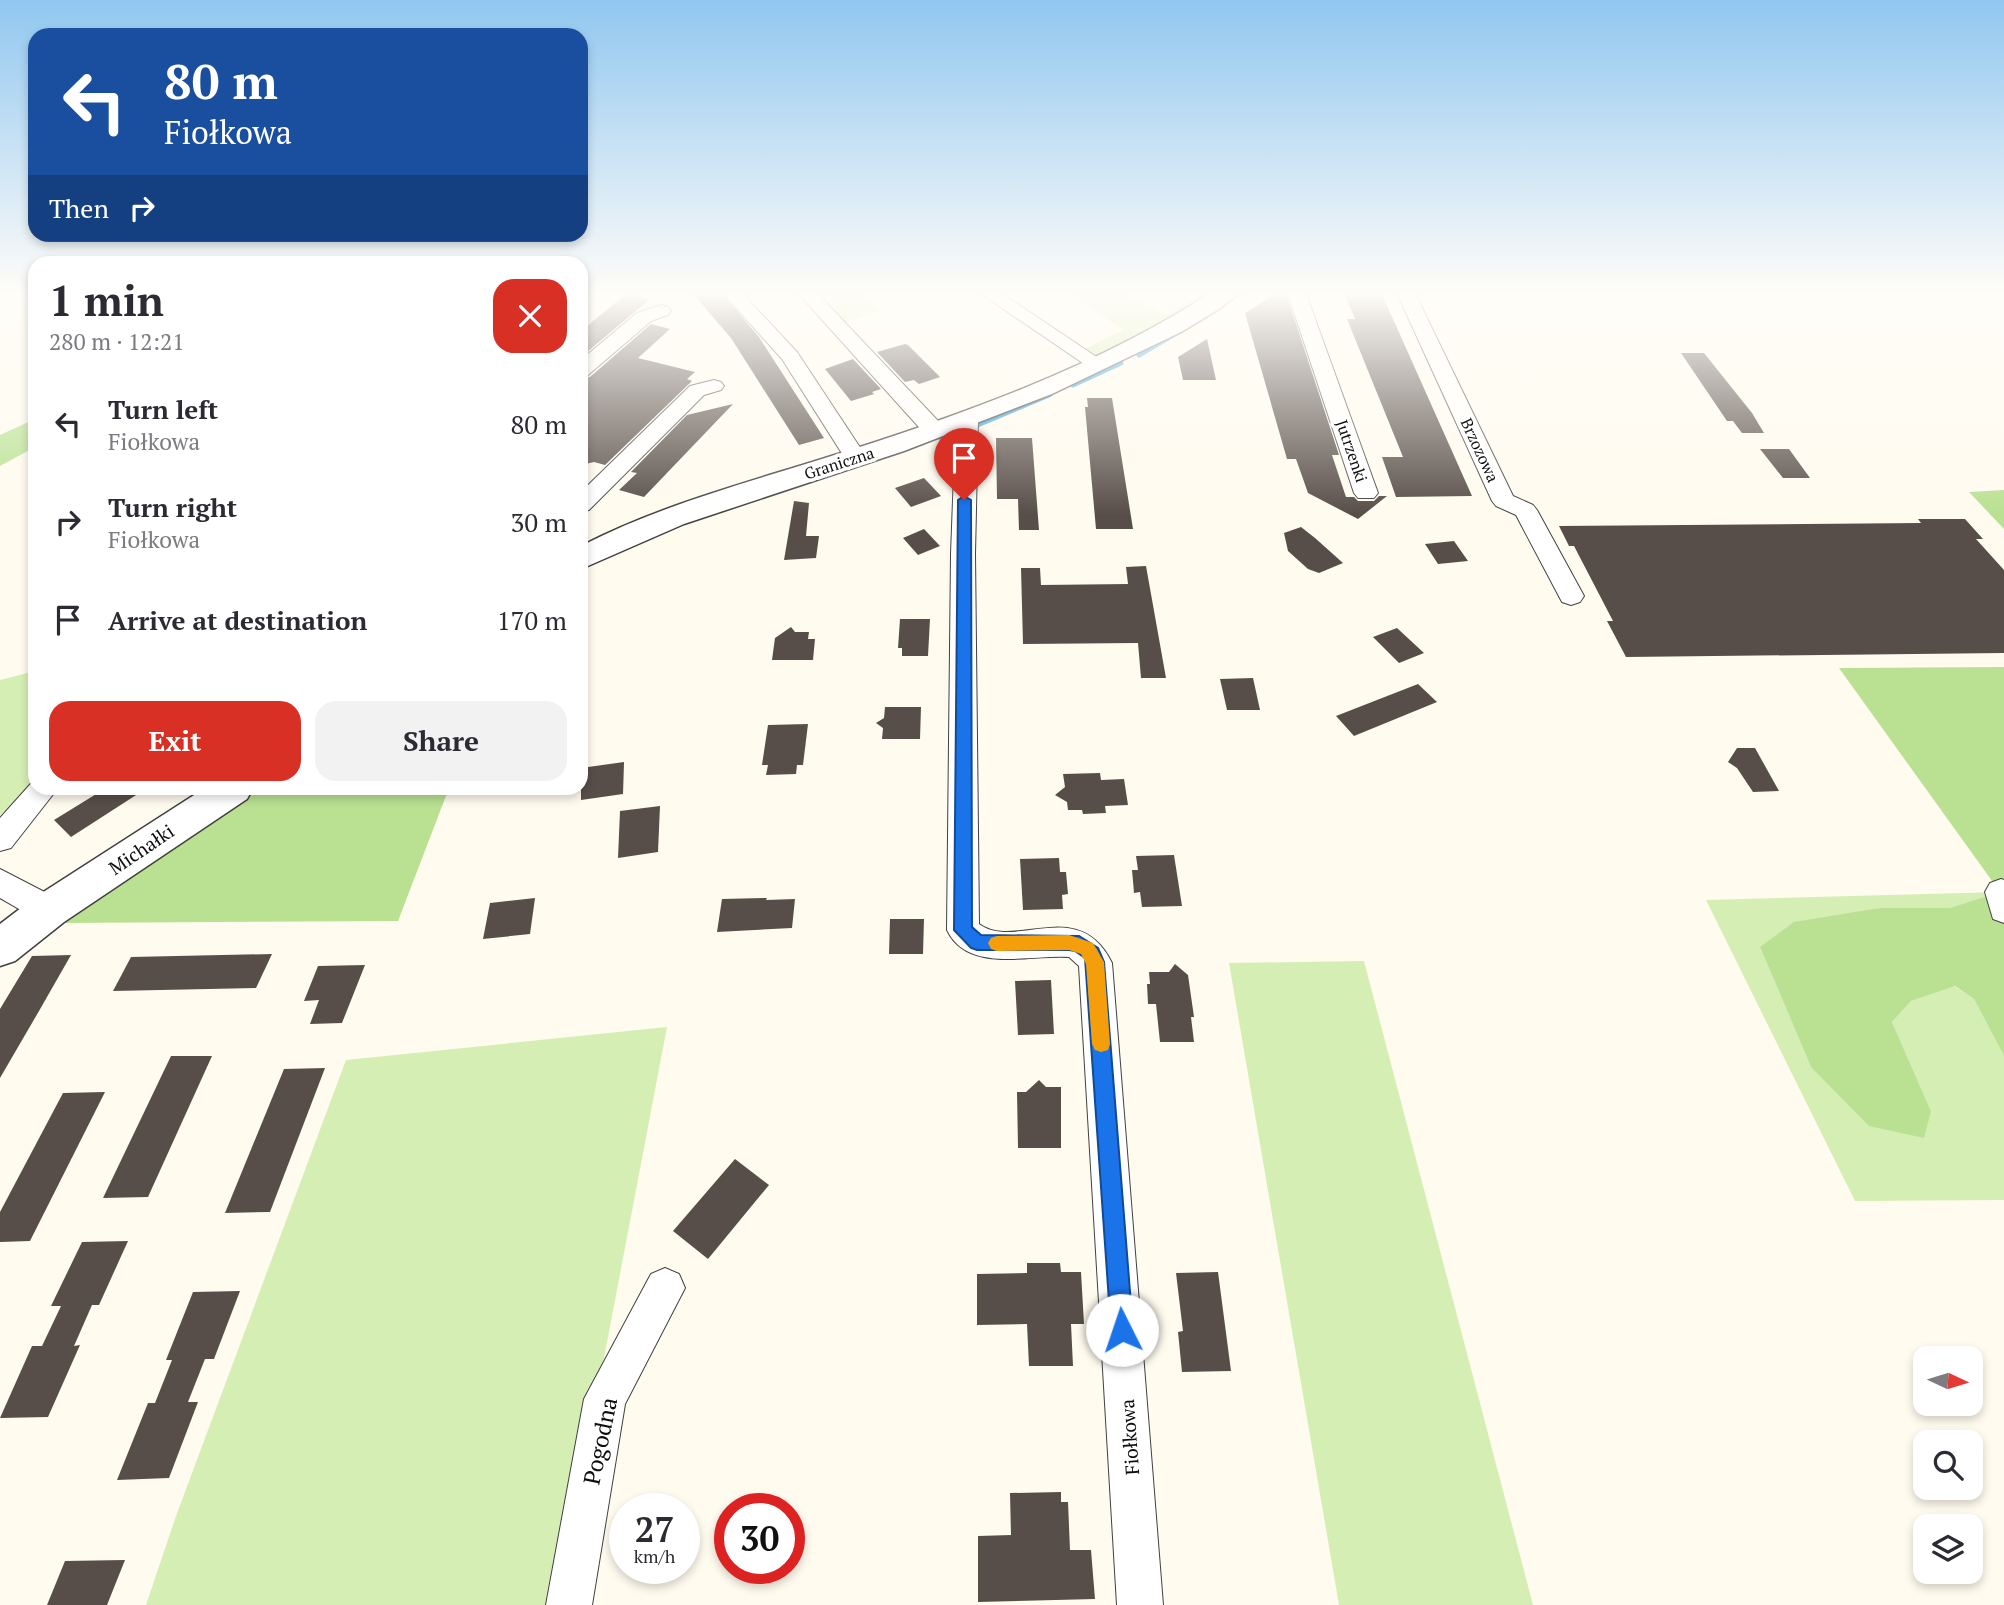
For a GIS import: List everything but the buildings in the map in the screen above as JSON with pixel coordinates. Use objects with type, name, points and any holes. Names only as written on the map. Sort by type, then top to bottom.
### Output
[{"type":"street","points":[[796,366],[856,458]]},
{"type":"street","points":[[875,366],[934,430]]},
{"type":"street","name":"Graniczna","points":[[588,554],[627,534],[687,511],[856,458],[967,419],[1093,366]]},
{"type":"street","name":"Jutrzenki","points":[[1322,366],[1366,493]]},
{"type":"street","name":"Brzozowa","points":[[1441,366],[1504,501],[1525,510],[1571,596]]},
{"type":"street","points":[[588,498],[697,390],[714,386]]},
{"type":"street","name":"Fiołkowa","points":[[967,419],[963,554],[963,930],[969,938],[986,944],[1079,944],[1092,954],[1095,962],[1140,1605]]},
{"type":"street","points":[[0,839],[37,795]]},
{"type":"street","name":"Michałki","points":[[0,948],[49,910],[223,795]]},
{"type":"street","points":[[0,883],[49,910]]},
{"type":"street","points":[[2004,892],[2001,892],[2004,909]]},
{"type":"street","name":"Pogodna","points":[[569,1605],[605,1399],[665,1288]]},
{"type":"green space","points":[[28,422],[28,451],[0,466],[0,435]]},
{"type":"green space","points":[[2004,490],[2004,529],[1969,492]]},
{"type":"green space","points":[[2004,667],[2004,1056],[1974,999],[1955,986],[1911,1001],[1892,1022],[1931,1111],[1924,1138],[1869,1126],[1811,1067],[1760,947],[1794,922],[1880,908],[1950,908],[2000,892],[1839,668]]},
{"type":"green space","points":[[28,673],[28,790],[0,815],[0,680]]},
{"type":"green space","points":[[250,795],[446,795],[398,921],[59,923]]},
{"type":"green space","points":[[2001,892],[1950,909],[1880,908],[1760,947],[1811,1067],[1931,1111],[1892,1022],[1911,1001],[1954,986],[1974,999],[2004,1056],[2004,1200],[1855,1201],[1706,900]]},
{"type":"green space","points":[[1364,961],[1533,1605],[1339,1605],[1229,963]]},
{"type":"green space","points":[[667,1027],[557,1605],[146,1605],[176,1516],[346,1060]]},
{"type":"waterway","points":[[1073,385],[1115,366]]},
{"type":"waterway","points":[[975,426],[1049,395]]},
{"type":"waterway","points":[[942,439],[952,435]]},
{"type":"slow traffic","points":[[997,943],[1069,943],[1087,948],[1095,962],[1101,1044]]},
{"type":"route","points":[[964,500],[963,930],[969,938],[986,944],[1069,943],[1079,944],[1092,954],[1095,962],[1122,1330]]}]
